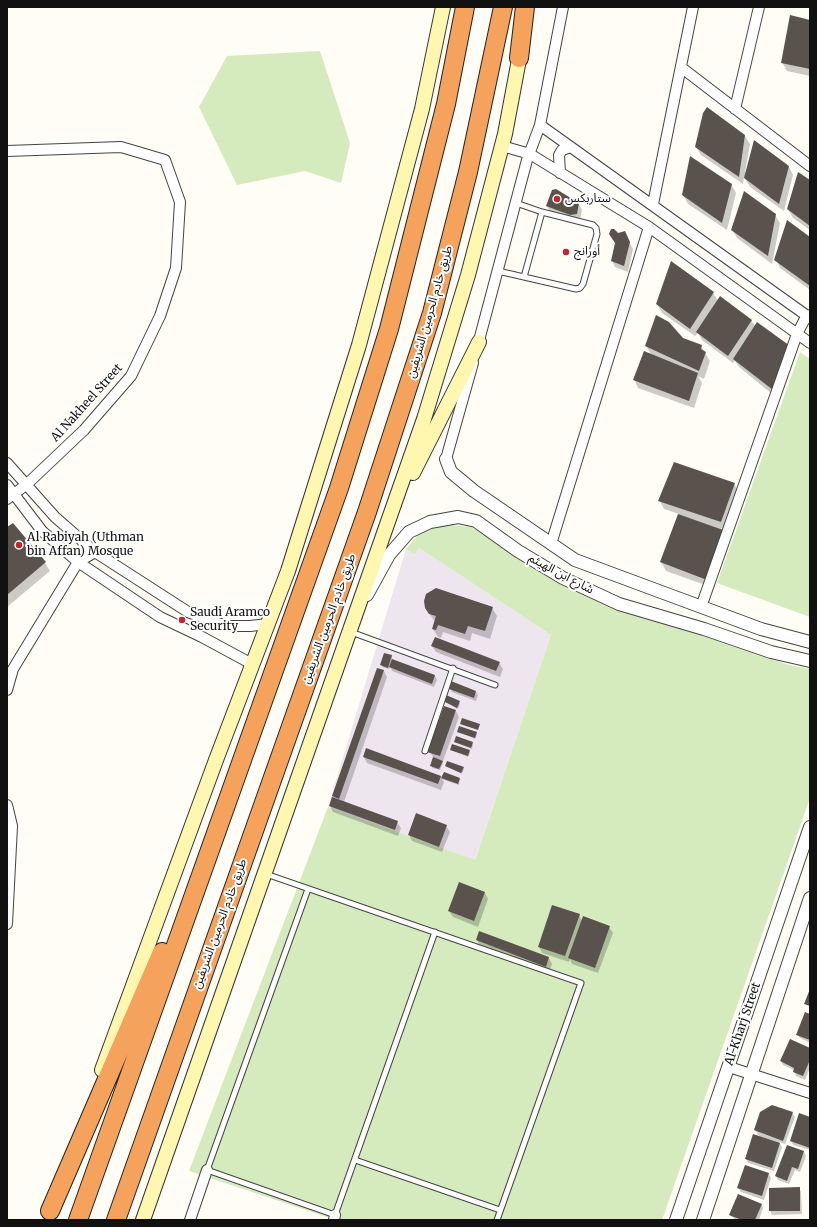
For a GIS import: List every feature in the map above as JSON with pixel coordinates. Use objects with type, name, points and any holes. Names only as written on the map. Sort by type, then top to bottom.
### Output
[{"type":"highway","points":[[78,1220],[339,488],[388,329],[446,104],[465,7]]},
{"type":"highway","name":"طريق خادم الحرمين الشريفين","points":[[116,1220],[365,519],[432,314],[468,172],[503,7]]},
{"type":"highway","points":[[519,58],[525,7]]},
{"type":"highway","points":[[49,1215],[231,791]]},
{"type":"main road","points":[[49,1215],[252,664],[288,571],[359,345],[422,109],[443,7]]},
{"type":"main road","points":[[144,1220],[424,419],[468,275],[502,146],[529,7]]},
{"type":"main road","points":[[388,523],[479,342]]},
{"type":"street","points":[[446,459],[516,203],[540,125],[563,7]]},
{"type":"street","points":[[653,204],[694,7]]},
{"type":"street","points":[[735,109],[759,7]]},
{"type":"street","points":[[682,68],[810,166]]},
{"type":"street","points":[[540,125],[653,204],[808,316],[797,334],[701,607]]},
{"type":"street","points":[[502,146],[530,154],[649,227],[810,343]]},
{"type":"street","name":"Al Nakheel Street","points":[[7,151],[121,147],[165,160],[180,202],[176,268],[160,316],[131,376],[84,430],[26,485]]},
{"type":"street","points":[[560,173],[559,155],[562,150],[571,147]]},
{"type":"street","points":[[552,544],[649,227]]},
{"type":"street","name":"شارع ابن الهيثم","points":[[446,459],[451,472],[518,522],[575,560],[761,629],[810,642]]},
{"type":"street","points":[[7,463],[55,517],[95,552],[188,612],[226,626],[268,624]]},
{"type":"street","points":[[7,485],[11,496],[42,531],[78,562],[160,617],[202,637],[252,664]]},
{"type":"street","points":[[11,496],[26,485]]},
{"type":"street","name":"شارع ابن الهيثم","points":[[358,610],[390,555],[409,532],[430,522],[458,517],[476,521],[518,551],[563,578],[620,604],[704,629],[771,652],[810,661]]},
{"type":"street","points":[[7,690],[13,669],[78,562],[95,552]]},
{"type":"street","points":[[7,805],[12,826],[7,924]]},
{"type":"street","name":"Al-Kharj Street","points":[[676,1220],[810,827]]},
{"type":"street","name":"Al-Kharj Street","points":[[703,1220],[810,899]]},
{"type":"street","points":[[729,1067],[810,1093]]},
{"type":"street","points":[[190,1220],[207,1170]]},
{"type":"lane","points":[[498,272],[576,289],[580,288],[583,284],[597,234],[596,228],[593,224],[542,212],[516,203]]},
{"type":"lane","points":[[524,277],[542,212]]},
{"type":"lane","points":[[350,631],[495,684]]},
{"type":"lane","points":[[425,752],[453,668]]},
{"type":"lane","points":[[266,874],[581,983],[497,1220]]},
{"type":"lane","points":[[308,889],[207,1170],[334,1218],[356,1160],[435,932]]},
{"type":"lane","points":[[356,1160],[500,1210]]},
{"type":"shaded area","points":[[419,548],[551,635],[474,862],[328,807],[406,549],[415,554]]},
{"type":"green space","points":[[320,51],[350,143],[341,183],[305,171],[237,185],[199,107],[227,56]]},
{"type":"green space","points":[[800,352],[810,359],[810,617],[717,583]]},
{"type":"green space","points":[[442,524],[471,527],[552,578],[605,602],[789,665],[810,669],[810,798],[662,1220],[336,1220],[189,1171],[328,807],[475,860],[551,635],[419,548],[415,554],[406,549],[418,535]]},
{"type":"building","points":[[790,15],[810,20],[810,69],[781,63]]},
{"type":"building","points":[[707,107],[745,135],[739,177],[695,147],[703,113]]},
{"type":"building","points":[[754,140],[789,166],[779,204],[744,178]]},
{"type":"building","points":[[690,156],[732,184],[722,223],[682,195]]},
{"type":"building","points":[[798,172],[810,180],[810,226],[787,209]]},
{"type":"building","points":[[556,189],[579,203],[577,214],[570,215],[546,206],[552,190]]},
{"type":"building","points":[[744,191],[776,214],[768,256],[731,230]]},
{"type":"building","points":[[787,220],[810,237],[810,286],[774,260]]},
{"type":"building","points":[[611,229],[614,229],[618,233],[625,231],[630,242],[624,266],[611,261],[615,243],[609,234]]},
{"type":"building","points":[[671,261],[714,292],[690,329],[656,304]]},
{"type":"building","points":[[720,296],[752,320],[728,356],[696,332]]},
{"type":"building","points":[[656,315],[669,322],[683,338],[702,345],[701,349],[706,352],[699,371],[645,346]]},
{"type":"building","points":[[757,322],[790,346],[773,390],[733,359]]},
{"type":"building","points":[[644,351],[698,373],[689,401],[633,380]]},
{"type":"building","points":[[674,462],[735,483],[721,522],[658,501]]},
{"type":"building","points":[[678,514],[723,530],[707,580],[660,562]]},
{"type":"building","name":"Al Rabiyah (Uthman bin Affan) Mosque","points":[[13,523],[46,562],[7,595],[7,527]]},
{"type":"building","points":[[436,588],[493,607],[485,631],[468,626],[465,634],[438,625],[436,630],[432,629],[436,616],[429,614],[425,608],[424,601],[426,594]]},
{"type":"building","points":[[435,637],[500,662],[496,671],[431,646]]},
{"type":"building","points":[[384,653],[392,655],[388,668],[380,665]]},
{"type":"building","points":[[392,659],[435,675],[432,684],[389,667]]},
{"type":"building","points":[[377,668],[384,670],[339,799],[332,796]]},
{"type":"building","points":[[451,681],[476,691],[474,698],[449,689]]},
{"type":"building","points":[[446,695],[460,701],[457,708],[443,701]]},
{"type":"building","points":[[444,706],[456,710],[440,756],[427,752]]},
{"type":"building","points":[[462,718],[480,724],[478,730],[460,724]]},
{"type":"building","points":[[459,726],[477,732],[475,738],[457,732]]},
{"type":"building","points":[[456,736],[473,742],[471,748],[454,742]]},
{"type":"building","points":[[452,744],[470,750],[468,756],[450,750]]},
{"type":"building","points":[[366,748],[441,776],[438,784],[363,757]]},
{"type":"building","points":[[433,757],[443,761],[439,769],[430,766]]},
{"type":"building","points":[[447,761],[464,767],[461,773],[445,766]]},
{"type":"building","points":[[444,772],[460,778],[458,784],[441,778]]},
{"type":"building","points":[[332,797],[398,821],[395,830],[329,806]]},
{"type":"building","points":[[416,813],[447,825],[439,847],[408,835]]},
{"type":"building","points":[[459,882],[485,892],[474,921],[448,911]]},
{"type":"building","points":[[552,905],[580,914],[565,956],[538,947]]},
{"type":"building","points":[[583,916],[610,926],[595,968],[568,958]]},
{"type":"building","points":[[479,931],[549,957],[546,967],[476,940]]},
{"type":"building","points":[[810,989],[810,1006],[804,1004]]},
{"type":"building","points":[[805,1012],[810,1014],[810,1040],[796,1035]]},
{"type":"building","points":[[790,1039],[810,1048],[810,1060],[803,1076],[793,1072],[794,1068],[780,1061]]},
{"type":"building","points":[[772,1105],[793,1112],[783,1141],[754,1130],[760,1112]]},
{"type":"building","points":[[799,1113],[810,1117],[810,1148],[790,1141]]},
{"type":"building","points":[[753,1134],[780,1143],[772,1168],[745,1159]]},
{"type":"building","points":[[787,1145],[804,1151],[798,1169],[792,1167],[787,1181],[775,1176]]},
{"type":"building","points":[[745,1165],[769,1173],[762,1196],[737,1188]]},
{"type":"building","points":[[800,1187],[800,1211],[769,1211],[769,1188]]},
{"type":"building","points":[[738,1194],[762,1204],[755,1220],[742,1220],[729,1215]]},
{"type":"place","name":"ستاربكس","points":[[557,199]]},
{"type":"place","name":"أورانج","points":[[566,252]]},
{"type":"place","name":"Al Rabiyah (Uthman bin Affan) Mosque","points":[[19,545]]},
{"type":"place","name":"Saudi Aramco Security","points":[[182,620]]}]
